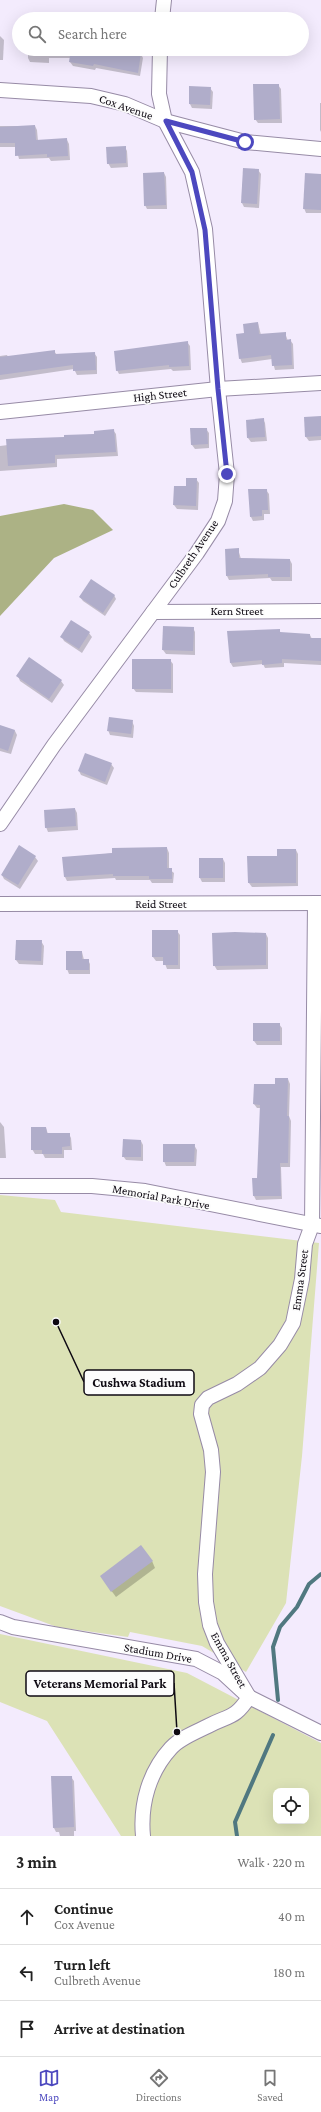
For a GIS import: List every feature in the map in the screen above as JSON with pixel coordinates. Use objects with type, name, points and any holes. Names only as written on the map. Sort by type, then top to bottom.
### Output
[{"type":"street","points":[[163,12],[164,0]]},
{"type":"street","name":"Culbreth Avenue","points":[[0,824],[54,745],[153,612],[218,521],[225,501],[227,474],[218,389],[205,230],[200,202],[192,172],[166,121],[159,94],[160,56]]},
{"type":"street","name":"Cox Avenue","points":[[0,90],[91,96],[125,104],[166,121],[245,142],[321,149]]},
{"type":"street","name":"High Street","points":[[0,412],[218,389],[321,383]]},
{"type":"street","name":"Kern Street","points":[[153,612],[321,611]]},
{"type":"street","name":"Reid Street","points":[[0,904],[318,903]]},
{"type":"street","name":"Emma Street","points":[[249,1697],[217,1643],[210,1625],[206,1602],[205,1574],[213,1472],[211,1450],[201,1414],[202,1405],[208,1398],[237,1384],[260,1368],[280,1345],[293,1323],[302,1279],[305,1244],[317,1225],[318,903]]},
{"type":"street","name":"Memorial Park Drive","points":[[0,1186],[92,1186],[145,1192],[317,1225]]},
{"type":"street","name":"Stadium Drive","points":[[0,1622],[13,1627],[196,1659],[223,1673],[249,1697],[321,1734]]},
{"type":"street","points":[[143,1836],[143,1810],[146,1793],[159,1764],[172,1747],[211,1724],[235,1715],[249,1697]]},
{"type":"green space","points":[[64,504],[93,510],[113,530],[54,558],[0,616],[0,516]]},
{"type":"green space","points":[[0,1195],[55,1200],[61,1212],[319,1243],[302,1456],[286,1603],[246,1672],[202,1646],[130,1632],[128,1637],[57,1627],[0,1606]]},
{"type":"green space","points":[[0,1634],[187,1673],[321,1743],[321,1836],[121,1836],[47,1721],[0,1702]]},
{"type":"building","points":[[70,56],[141,56],[138,73],[94,64],[93,66],[69,62]]},
{"type":"building","points":[[253,84],[279,84],[280,119],[254,120]]},
{"type":"building","points":[[189,86],[211,87],[210,105],[189,104]]},
{"type":"building","points":[[35,125],[36,140],[67,138],[68,156],[47,157],[47,154],[15,156],[15,143],[0,143],[0,127]]},
{"type":"building","points":[[126,146],[126,163],[107,164],[106,147]]},
{"type":"building","points":[[243,168],[259,169],[257,204],[241,203]]},
{"type":"building","points":[[164,172],[166,205],[144,206],[143,173]]},
{"type":"building","points":[[305,173],[321,174],[321,210],[303,209]]},
{"type":"building","points":[[258,322],[259,334],[286,332],[286,340],[291,339],[292,365],[272,366],[271,355],[239,359],[236,334],[244,333],[243,324]]},
{"type":"building","points":[[188,341],[189,366],[169,367],[169,365],[116,371],[114,351]]},
{"type":"building","points":[[55,350],[55,354],[95,352],[96,370],[73,371],[73,365],[0,375],[0,357]]},
{"type":"building","points":[[321,416],[321,436],[305,437],[304,417]]},
{"type":"building","points":[[264,418],[265,437],[247,438],[246,420]]},
{"type":"building","points":[[190,428],[207,428],[208,444],[191,445]]},
{"type":"building","points":[[114,429],[116,452],[55,455],[55,463],[8,466],[6,439],[64,437],[64,435],[94,434],[94,431]]},
{"type":"building","points":[[186,478],[197,478],[196,506],[173,505],[174,486],[186,486]]},
{"type":"building","points":[[248,489],[267,489],[268,510],[262,510],[262,516],[250,517]]},
{"type":"building","points":[[239,548],[239,558],[290,559],[290,577],[268,577],[268,574],[226,576],[225,549]]},
{"type":"building","points":[[91,579],[115,595],[103,613],[79,597]]},
{"type":"building","points":[[71,620],[90,632],[79,649],[60,637]]},
{"type":"building","points":[[163,626],[194,627],[193,651],[162,650]]},
{"type":"building","points":[[280,629],[280,632],[310,634],[310,638],[321,638],[321,661],[282,659],[282,663],[262,665],[262,660],[230,663],[227,631]]},
{"type":"building","points":[[29,657],[62,680],[49,699],[16,676]]},
{"type":"building","points":[[132,659],[171,659],[171,689],[132,689]]},
{"type":"building","points":[[109,717],[133,720],[131,734],[107,731]]},
{"type":"building","points":[[0,725],[15,730],[8,751],[0,748]]},
{"type":"building","points":[[85,753],[112,763],[105,782],[78,771]]},
{"type":"building","points":[[75,808],[76,826],[45,828],[44,810]]},
{"type":"building","points":[[19,845],[36,856],[18,885],[1,875]]},
{"type":"building","points":[[167,847],[167,868],[172,868],[172,879],[149,879],[149,876],[113,876],[113,874],[64,877],[62,857],[112,853],[112,848]]},
{"type":"building","points":[[277,849],[296,849],[296,883],[248,883],[247,856],[277,856]]},
{"type":"building","points":[[199,858],[223,858],[223,878],[199,878]]},
{"type":"building","points":[[152,930],[178,930],[178,965],[163,965],[163,957],[152,957]]},
{"type":"building","points":[[212,933],[266,933],[266,965],[213,966]]},
{"type":"building","points":[[16,940],[42,940],[41,961],[15,960]]},
{"type":"building","points":[[66,951],[82,951],[82,959],[89,959],[89,970],[66,970]]},
{"type":"building","points":[[253,1023],[280,1023],[280,1041],[253,1041]]},
{"type":"building","points":[[275,1078],[288,1078],[288,1163],[280,1163],[281,1196],[253,1196],[252,1178],[257,1178],[260,1105],[253,1104],[254,1084],[275,1084]]},
{"type":"building","points":[[31,1127],[46,1127],[47,1133],[70,1133],[70,1146],[62,1147],[62,1154],[42,1154],[42,1150],[31,1150]]},
{"type":"building","points":[[123,1139],[141,1140],[141,1157],[122,1157]]},
{"type":"building","points":[[163,1144],[195,1144],[194,1162],[163,1162]]},
{"type":"building","points":[[141,1545],[153,1561],[111,1592],[100,1576]]},
{"type":"building","points":[[51,1776],[72,1776],[74,1827],[53,1828]]},
{"type":"waterway","points":[[278,1700],[273,1647],[280,1627],[297,1607],[309,1584],[321,1574]]},
{"type":"waterway","points":[[237,1836],[235,1822],[273,1735]]},
{"type":"place","name":"Cushwa Stadium","points":[[56,1322]]},
{"type":"place","name":"Veterans Memorial Park","points":[[177,1732]]},
{"type":"route","points":[[227,474],[218,389],[205,230],[200,202],[192,172],[176,144],[166,121],[245,142]]}]
